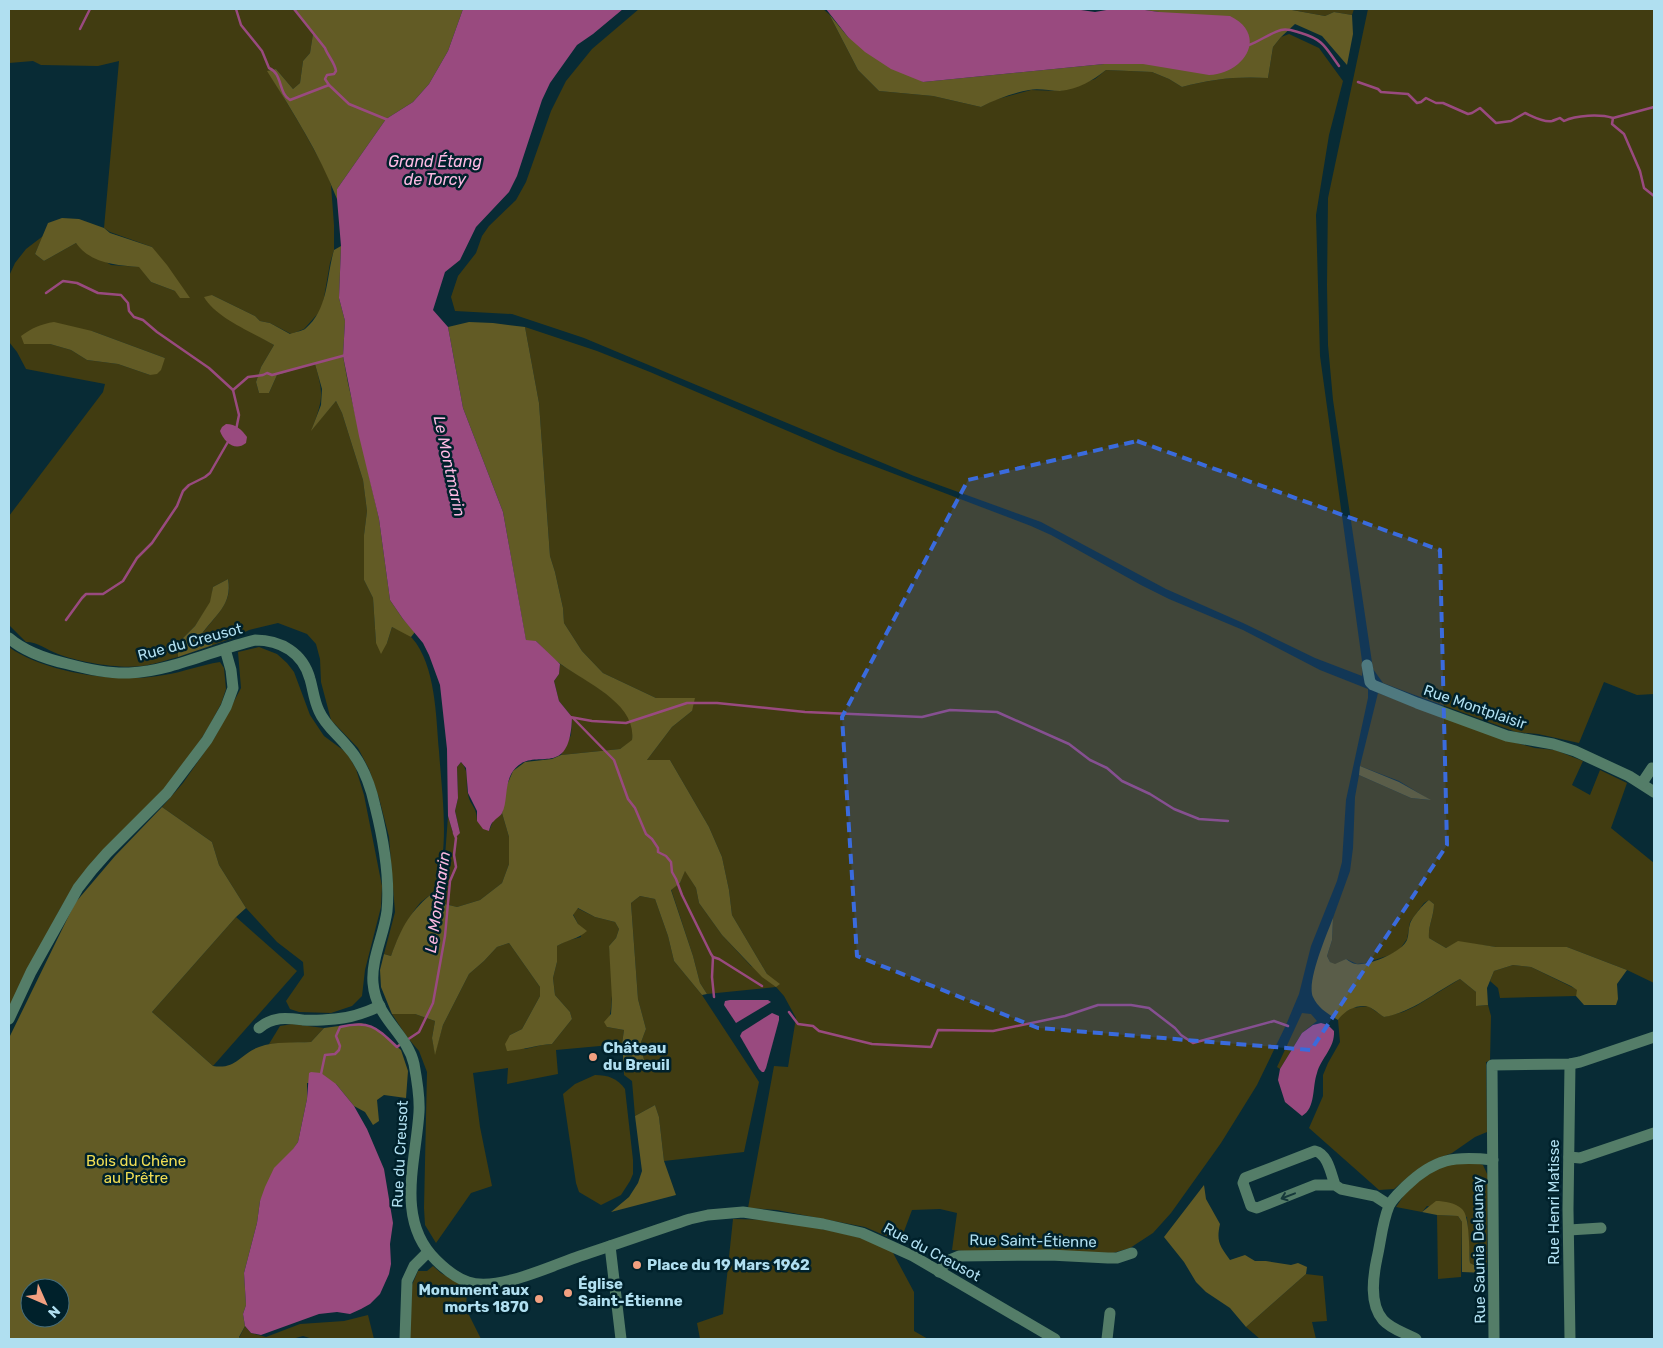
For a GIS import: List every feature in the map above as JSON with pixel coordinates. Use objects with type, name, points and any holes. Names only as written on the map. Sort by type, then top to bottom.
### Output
[{"type":"street","name":"Rue du Creusot","points":[[9,638],[18,646],[38,655],[79,667],[113,672],[128,673],[159,668],[255,640],[265,640],[284,645],[299,658],[309,675],[316,703],[324,720],[355,756],[368,779],[376,807],[387,877],[387,912],[373,975],[380,1006],[386,1019],[405,1043],[416,1075],[419,1110],[412,1169],[412,1216],[420,1239],[428,1252],[442,1266],[459,1278],[470,1283],[492,1284],[522,1277],[690,1219],[708,1215],[743,1212],[823,1224],[862,1234],[896,1247],[1055,1339]]},
{"type":"street","points":[[9,1019],[31,972],[78,888],[107,853],[167,793],[201,748],[218,721],[233,688],[231,670],[225,649]]},
{"type":"street","name":"Rue Montplaisir","points":[[1367,665],[1370,682],[1399,696],[1507,736],[1563,747],[1642,783],[1654,792]]},
{"type":"street","points":[[1642,783],[1652,768]]},
{"type":"street","points":[[259,1028],[264,1023],[277,1018],[315,1020],[346,1018],[360,1015],[380,1006]]},
{"type":"street","points":[[1570,1064],[1654,1037]]},
{"type":"street","name":"Rue Henri Matisse","points":[[1570,1064],[1568,1230],[1570,1339]]},
{"type":"street","name":"Rue Saunia Delaunay","points":[[1494,1339],[1492,1065],[1570,1064]]},
{"type":"street","points":[[1569,1157],[1580,1158],[1654,1133]]},
{"type":"street","points":[[1335,1186],[1325,1156],[1321,1152],[1315,1151],[1245,1178],[1243,1183],[1251,1206],[1257,1208],[1316,1185],[1335,1186],[1375,1196],[1389,1205]]},
{"type":"street","points":[[1416,1339],[1392,1327],[1383,1320],[1374,1298],[1374,1272],[1381,1232],[1389,1205],[1413,1179],[1442,1161],[1472,1158],[1493,1160]]},
{"type":"street","points":[[1568,1230],[1601,1228]]},
{"type":"street","points":[[610,1246],[621,1339]]},
{"type":"street","points":[[404,1339],[406,1291],[409,1274],[428,1252]]},
{"type":"street","name":"Rue Saint-Étienne","points":[[940,1272],[947,1262],[959,1256],[1050,1255],[1117,1258],[1132,1253]]},
{"type":"street","points":[[1107,1339],[1110,1313]]},
{"type":"highlighted area","points":[[1137,441],[1440,550],[1447,845],[1311,1050],[1038,1028],[857,956],[842,717],[968,480]]},
{"type":"shaded area","points":[[9,9],[294,9],[313,34],[310,53],[303,61],[300,83],[293,89],[276,69],[268,71],[327,173],[331,185],[334,250],[322,309],[304,329],[291,334],[270,323],[260,321],[255,316],[212,295],[226,317],[274,345],[261,367],[256,382],[259,393],[269,393],[277,375],[315,364],[320,383],[321,397],[312,429],[336,401],[342,413],[363,480],[367,511],[364,535],[364,580],[373,598],[376,643],[387,643],[392,627],[412,638],[426,662],[435,708],[444,820],[443,854],[435,889],[420,903],[411,915],[391,956],[384,954],[395,912],[389,837],[379,798],[369,769],[358,748],[331,720],[321,682],[320,659],[316,644],[307,634],[278,623],[249,630],[213,645],[201,635],[225,603],[229,588],[228,579],[213,587],[211,602],[195,626],[177,644],[178,657],[150,665],[132,667],[110,666],[67,657],[26,642],[9,625],[9,516],[103,392],[105,384],[26,369],[9,342],[9,276],[15,263],[26,249],[43,236],[35,254],[44,261],[76,243],[111,265],[140,267],[151,282],[175,291],[152,247],[110,232],[104,228],[119,61],[98,66],[41,65],[33,61],[9,63]],"holes":[[[92,331],[165,358],[150,375],[118,364],[87,360],[71,350],[50,344]]]},
{"type":"shaded area","points":[[639,9],[823,9],[829,14],[858,70],[879,91],[933,96],[981,107],[994,100],[1031,90],[1060,91],[1095,79],[1106,70],[1152,72],[1182,87],[1225,79],[1246,77],[1268,78],[1273,47],[1281,37],[1289,34],[1319,48],[1343,81],[1329,135],[1316,215],[1320,356],[1363,668],[1362,676],[1315,658],[1243,623],[1166,589],[1041,522],[914,476],[584,338],[512,314],[455,311],[451,297],[458,276],[476,253],[482,236],[489,226],[516,200],[526,182],[551,111],[566,81],[592,49]]},
{"type":"shaded area","points":[[1210,9],[1354,9],[1352,15],[1334,12],[1325,16],[1292,10]]},
{"type":"shaded area","points":[[1368,9],[1654,9],[1654,694],[1637,695],[1604,682],[1579,743],[1538,734],[1516,732],[1383,683],[1373,669],[1333,400],[1328,345],[1327,285],[1328,198]]},
{"type":"shaded area","points":[[525,327],[597,351],[837,452],[1031,526],[1169,599],[1243,630],[1320,670],[1368,689],[1368,698],[1346,800],[1342,862],[1337,881],[1311,946],[1299,994],[1257,1085],[1221,1143],[1171,1213],[1153,1233],[1130,1248],[1113,1253],[964,1251],[952,1250],[957,1213],[940,1209],[912,1210],[900,1242],[865,1227],[777,1210],[748,1208],[774,1066],[788,1067],[796,1018],[784,996],[776,987],[707,994],[700,983],[671,889],[680,883],[685,870],[696,888],[699,903],[722,935],[751,966],[767,974],[732,915],[722,857],[709,827],[670,760],[647,760],[672,727],[692,711],[656,698],[603,673],[582,651],[564,623],[563,608],[550,556],[539,403]]},
{"type":"shaded area","points":[[9,647],[42,664],[62,670],[105,677],[127,678],[171,674],[220,662],[224,668],[226,689],[221,704],[208,728],[185,764],[161,795],[75,884],[9,1007]]},
{"type":"shaded area","points":[[259,647],[277,654],[287,663],[294,672],[310,715],[324,736],[347,753],[356,769],[364,795],[382,886],[381,907],[365,970],[362,996],[352,1006],[331,1013],[299,1012],[290,1009],[286,1001],[304,975],[303,962],[277,942],[246,908],[219,865],[212,842],[162,807],[183,783],[215,737],[241,688],[238,652]]},
{"type":"shaded area","points":[[560,664],[596,686],[622,707],[631,721],[632,741],[620,749],[561,755],[571,735],[572,717],[559,701],[554,681],[559,674]]},
{"type":"shaded area","points":[[1378,693],[1505,740],[1535,748],[1555,750],[1583,761],[1572,785],[1590,795],[1600,770],[1627,783],[1611,828],[1654,863],[1654,983],[1627,970],[1567,947],[1496,947],[1458,942],[1446,948],[1429,938],[1434,904],[1429,900],[1424,903],[1410,922],[1407,939],[1400,949],[1390,955],[1365,963],[1357,964],[1346,959],[1335,965],[1330,962],[1327,956],[1332,940],[1333,918],[1350,871],[1355,797],[1359,775],[1411,798],[1430,800],[1399,781],[1360,766]]},
{"type":"shaded area","points":[[461,762],[465,769],[468,794],[476,812],[477,821],[489,831],[493,821],[502,813],[509,837],[509,864],[502,883],[480,900],[457,907],[445,904],[439,896],[444,870],[448,816],[453,833],[460,833],[455,811],[458,798],[457,767]]},
{"type":"shaded area","points":[[640,896],[655,899],[668,936],[674,961],[702,995],[759,1082],[744,1152],[664,1161],[659,1117],[655,1105],[635,1116],[632,1081],[624,1075],[624,1069],[645,1063],[640,1045],[646,1029],[638,999],[631,903]]},
{"type":"shaded area","points":[[577,908],[595,917],[615,922],[619,929],[616,938],[609,946],[612,997],[607,1027],[624,1030],[622,1044],[556,1050],[558,1074],[507,1084],[508,1068],[473,1073],[480,1127],[492,1186],[471,1193],[436,1243],[425,1225],[424,1208],[427,1072],[419,1051],[392,1014],[415,1014],[435,1021],[432,1038],[435,1053],[443,1025],[469,974],[497,947],[509,943],[540,987],[540,996],[522,1029],[510,1035],[525,1049],[552,1044],[572,1019],[570,1012],[555,995],[553,978],[557,962],[557,946],[566,941],[581,937],[573,914]]},
{"type":"shaded area","points":[[236,917],[297,971],[213,1066],[152,1012]]},
{"type":"shaded area","points":[[1513,965],[1531,967],[1578,990],[1576,996],[1500,998],[1498,988],[1490,981],[1494,971]]},
{"type":"shaded area","points":[[1460,979],[1476,992],[1477,1006],[1488,1005],[1491,1016],[1490,1061],[1486,1062],[1487,1132],[1475,1137],[1452,1153],[1431,1161],[1394,1189],[1379,1190],[1309,1128],[1323,1096],[1323,1075],[1340,1042],[1338,1020],[1342,1014],[1352,1008],[1368,1006],[1384,1017],[1403,1012]]},
{"type":"shaded area","points":[[1302,1013],[1311,1014],[1317,1021],[1302,1033],[1280,1069],[1277,1067]]},
{"type":"shaded area","points":[[292,1024],[324,1028],[311,1042],[269,1044],[280,1026]]},
{"type":"shaded area","points":[[595,1075],[612,1078],[625,1089],[633,1160],[633,1174],[621,1195],[601,1205],[579,1192],[576,1183],[563,1094],[575,1084]]},
{"type":"shaded area","points":[[1474,1162],[1483,1165],[1488,1176],[1487,1267],[1478,1267],[1470,1263],[1467,1217],[1427,1206],[1422,1212],[1396,1207],[1406,1192],[1418,1181],[1444,1165]]},
{"type":"shaded area","points":[[1437,1215],[1458,1216],[1462,1222],[1461,1277],[1438,1279]]},
{"type":"shaded area","points":[[733,1219],[770,1220],[832,1231],[861,1238],[892,1251],[914,1292],[914,1331],[928,1339],[700,1339],[697,1323],[723,1314]]},
{"type":"shaded area","points":[[433,1266],[441,1273],[467,1288],[466,1309],[481,1339],[409,1339],[412,1285],[418,1271],[427,1271]]},
{"type":"shaded area","points":[[1306,1274],[1323,1276],[1327,1321],[1312,1322],[1316,1339],[1260,1339],[1246,1327]]},
{"type":"shaded area","points":[[368,1315],[374,1339],[313,1339],[303,1336],[292,1339],[239,1338],[245,1326],[251,1333],[266,1337],[300,1324],[344,1321]]},
{"type":"green space","points":[[294,9],[463,9],[448,51],[429,84],[413,102],[386,119],[337,189],[337,199],[314,149],[267,71],[276,69],[293,89],[300,83],[303,61],[310,53],[313,34]]},
{"type":"green space","points":[[1138,9],[1292,10],[1325,16],[1334,12],[1352,15],[1353,34],[1347,65],[1322,36],[1295,24],[1273,47],[1268,78],[1246,77],[1225,79],[1182,87],[1152,72],[1106,70],[1090,81],[1073,88],[1060,91],[1029,90],[993,101],[981,107],[933,96],[879,91],[858,70],[829,14],[848,37],[923,82],[1104,64],[1143,64],[1159,12]]},
{"type":"green space","points":[[62,218],[79,219],[104,228],[110,233],[152,247],[190,298],[180,298],[175,291],[151,282],[139,267],[113,264],[96,259],[82,250],[76,243],[44,261],[35,254],[48,223]]},
{"type":"green space","points":[[341,246],[339,298],[345,321],[343,356],[348,383],[379,519],[390,600],[415,632],[411,637],[392,627],[381,654],[376,643],[373,598],[364,580],[364,535],[367,511],[363,480],[342,413],[336,401],[311,431],[321,405],[322,389],[315,364],[277,375],[269,393],[259,393],[256,382],[261,367],[274,345],[217,312],[204,297],[212,295],[255,316],[260,321],[270,323],[290,334],[305,329],[319,312],[326,292],[334,250]]},
{"type":"green space","points":[[54,322],[92,331],[165,358],[161,370],[157,374],[150,375],[118,364],[87,360],[71,350],[50,344],[24,344],[21,336],[37,327]]},
{"type":"green space","points":[[469,322],[525,327],[539,403],[550,556],[563,608],[564,623],[582,651],[603,673],[656,698],[695,698],[692,711],[672,727],[647,760],[670,760],[709,827],[722,857],[732,915],[767,974],[780,984],[776,987],[762,977],[722,935],[699,903],[696,888],[685,871],[680,883],[671,890],[700,983],[707,994],[702,995],[674,961],[668,936],[655,899],[640,896],[631,903],[638,999],[646,1029],[640,1045],[645,1063],[624,1069],[622,1044],[624,1030],[607,1027],[604,1022],[611,1014],[612,999],[609,946],[616,938],[619,929],[615,922],[595,917],[578,908],[573,915],[578,924],[587,931],[557,946],[557,962],[553,978],[555,995],[570,1012],[572,1019],[552,1044],[507,1051],[505,1044],[510,1035],[522,1029],[540,996],[540,987],[509,943],[497,947],[469,974],[443,1025],[435,1055],[432,1038],[435,1021],[415,1014],[392,1014],[381,987],[380,970],[384,954],[391,956],[408,920],[426,898],[435,891],[445,904],[457,907],[480,900],[502,883],[509,864],[509,837],[502,813],[507,785],[513,771],[525,762],[552,759],[561,755],[620,749],[632,740],[631,727],[627,716],[619,705],[596,687],[558,663],[536,641],[526,641],[503,512],[463,408],[448,327]]},
{"type":"green space","points":[[228,579],[228,596],[225,603],[201,635],[213,645],[178,657],[177,644],[195,626],[210,602],[213,587]]},
{"type":"green space","points":[[1360,766],[1399,782],[1431,800],[1411,798],[1359,775]]},
{"type":"green space","name":"Bois du Chêne au Prêtre","points":[[162,807],[212,842],[219,865],[246,908],[152,1012],[213,1066],[227,1066],[265,1045],[311,1042],[324,1028],[361,1023],[376,1028],[401,1050],[408,1071],[406,1098],[384,1095],[377,1100],[379,1121],[373,1125],[365,1112],[354,1106],[336,1084],[307,1083],[307,1099],[298,1142],[260,1201],[257,1223],[244,1273],[246,1305],[243,1314],[245,1326],[239,1337],[240,1339],[9,1339],[9,1038],[75,903],[115,856]]},
{"type":"green space","points":[[1429,900],[1434,904],[1429,938],[1446,948],[1458,941],[1496,947],[1567,947],[1627,970],[1617,984],[1618,999],[1616,1005],[1584,1005],[1576,996],[1577,990],[1571,986],[1531,967],[1513,965],[1494,971],[1487,988],[1488,1005],[1476,1006],[1476,992],[1460,979],[1405,1011],[1384,1017],[1371,1008],[1358,1006],[1350,1009],[1338,1020],[1320,1008],[1313,997],[1312,981],[1318,958],[1333,918],[1332,940],[1327,956],[1330,962],[1335,964],[1346,959],[1355,964],[1369,963],[1385,957],[1404,945],[1408,938],[1411,922]]},
{"type":"green space","points":[[655,1105],[659,1117],[664,1161],[676,1195],[611,1212],[629,1197],[638,1183],[642,1171],[635,1116]]},
{"type":"green space","points":[[1204,1185],[1206,1199],[1220,1224],[1218,1235],[1220,1244],[1230,1260],[1245,1255],[1255,1261],[1291,1265],[1298,1263],[1307,1267],[1306,1274],[1246,1327],[1230,1308],[1206,1292],[1196,1282],[1184,1262],[1164,1237]]},
{"type":"green space","points":[[1436,1201],[1457,1205],[1465,1213],[1468,1226],[1470,1263],[1478,1267],[1487,1267],[1486,1273],[1462,1272],[1462,1222],[1458,1216],[1422,1212]]},
{"type":"water","name":"Grand Étang de Torcy","points":[[463,9],[623,9],[577,45],[550,83],[542,100],[517,176],[509,192],[476,227],[460,260],[445,272],[433,310],[448,327],[463,408],[503,512],[526,640],[536,641],[560,664],[559,674],[554,681],[559,701],[572,717],[570,737],[565,750],[558,756],[549,759],[530,760],[521,763],[513,771],[508,782],[504,809],[492,823],[489,831],[483,829],[477,821],[477,811],[468,793],[466,768],[461,762],[457,767],[458,798],[455,811],[460,833],[456,837],[448,816],[447,749],[440,685],[423,643],[390,600],[379,519],[359,436],[343,356],[345,321],[339,298],[341,246],[337,189],[386,119],[413,102],[429,84],[448,51]]},
{"type":"water","points":[[826,9],[1074,9],[1095,12],[1112,9],[1138,9],[1230,16],[1242,24],[1248,33],[1250,43],[1241,61],[1233,68],[1222,73],[1209,75],[1143,64],[1104,64],[923,82],[891,69],[865,52],[848,37]]},
{"type":"water","points":[[226,424],[236,426],[241,430],[247,437],[246,443],[242,446],[230,445],[220,431]]},
{"type":"water","points":[[768,1000],[771,1002],[736,1023],[724,1005],[725,1001]]},
{"type":"water","points":[[772,1013],[779,1016],[779,1020],[766,1068],[762,1072],[740,1036],[742,1032]]},
{"type":"water","points":[[1321,1023],[1328,1025],[1334,1031],[1334,1037],[1317,1073],[1310,1108],[1302,1116],[1285,1102],[1278,1080],[1280,1069],[1302,1033],[1313,1025]]},
{"type":"water","points":[[309,1073],[321,1073],[336,1084],[354,1106],[367,1129],[384,1169],[393,1223],[389,1274],[380,1294],[370,1304],[350,1314],[337,1312],[319,1314],[261,1335],[251,1333],[245,1326],[243,1314],[246,1305],[244,1273],[257,1223],[260,1201],[274,1168],[298,1142],[307,1099]]},
{"type":"waterway","points":[[80,29],[90,9]]},
{"type":"waterway","points":[[236,9],[241,25],[262,51],[269,68],[279,79],[286,97],[290,100],[329,85],[349,104],[388,120]]},
{"type":"waterway","points":[[294,9],[325,48],[334,65],[336,71],[334,74],[327,75],[325,79],[329,85]]},
{"type":"waterway","points":[[1249,45],[1277,31],[1291,30],[1315,38],[1327,49],[1339,66]]},
{"type":"waterway","points":[[1358,82],[1378,89],[1381,92],[1408,94],[1417,103],[1426,98],[1468,114],[1480,108],[1496,123],[1511,121],[1525,113],[1545,121],[1560,118],[1564,121],[1575,117],[1588,116],[1613,118],[1612,124],[1624,134],[1640,171],[1644,188],[1654,196]]},
{"type":"waterway","points":[[1613,118],[1654,107]]},
{"type":"waterway","points":[[46,293],[63,281],[77,283],[98,293],[121,295],[128,303],[129,311],[134,317],[143,320],[209,368],[233,390],[239,415],[236,430]]},
{"type":"waterway","points":[[233,390],[248,377],[267,373],[272,375],[346,355]]},
{"type":"waterway","points":[[66,620],[86,594],[103,594],[123,581],[137,558],[152,543],[177,506],[183,491],[189,485],[210,473],[229,440]]},
{"type":"waterway","points":[[570,717],[592,721],[626,723],[687,703],[717,703],[805,712],[922,717],[950,710],[997,712],[1069,744],[1090,760],[1107,768],[1122,781],[1150,794],[1174,809],[1199,819],[1228,821]]},
{"type":"waterway","points":[[573,718],[614,760],[628,799],[635,808],[646,834],[652,839],[658,848],[658,852],[666,856],[671,862],[672,872],[682,895],[713,957],[762,986]]},
{"type":"waterway","name":"Le Montmarin","points":[[407,1040],[419,1032],[433,1003],[445,936],[450,881],[456,867],[454,855],[456,838],[454,833]]},
{"type":"waterway","points":[[713,957],[714,997]]},
{"type":"waterway","points":[[789,1012],[798,1024],[813,1026],[819,1031],[872,1044],[931,1047],[938,1030],[993,1031],[1065,1016],[1098,1005],[1131,1005],[1149,1008],[1193,1043],[1274,1021],[1288,1026]]},
{"type":"waterway","name":"Le Montmarin","points":[[321,1074],[325,1055],[335,1054],[339,1050],[340,1046],[336,1036],[340,1027],[359,1024],[366,1025],[378,1030],[397,1047],[402,1043]]},
{"type":"place","name":"Château du Breuil","points":[[593,1057]]},
{"type":"place","name":"Place du 19 Mars 1962","points":[[637,1265]]},
{"type":"place","name":"Église Saint-Étienne","points":[[568,1293]]},
{"type":"place","name":"Monument aux morts 1870","points":[[539,1299]]}]
